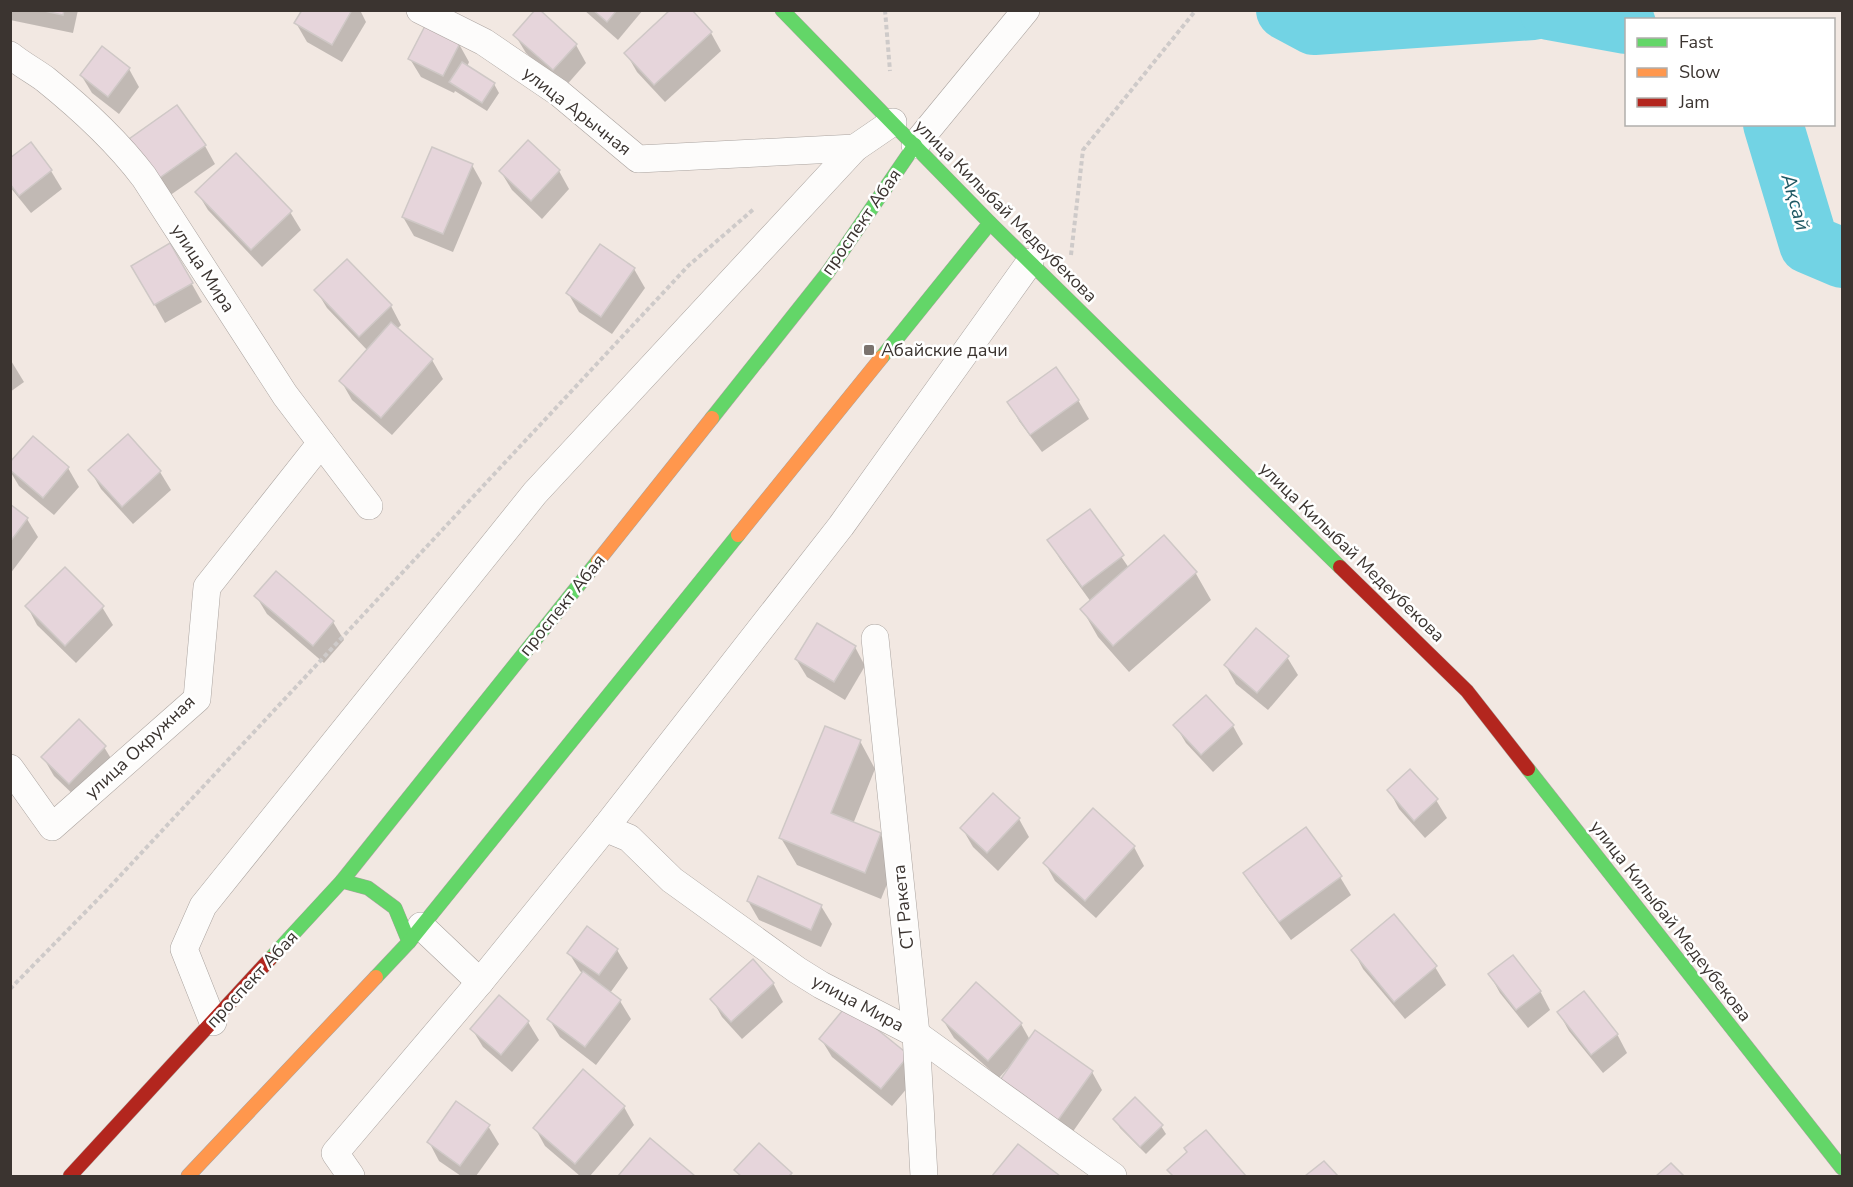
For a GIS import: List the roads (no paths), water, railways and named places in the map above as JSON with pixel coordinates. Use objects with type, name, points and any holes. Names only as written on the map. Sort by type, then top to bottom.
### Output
[{"type":"main road","name":"улица Килыбай Медеубекова","points":[[782,10],[990,224],[1467,691],[1842,1168]]},
{"type":"main road","name":"проспект Абая","points":[[69,1176],[342,881],[828,272],[915,145]]},
{"type":"main road","points":[[188,1176],[415,934],[990,224]]},
{"type":"main road","points":[[342,881],[368,888],[395,908],[415,934]]},
{"type":"street","name":"улица Арычная","points":[[420,10],[484,42],[549,87],[638,159],[855,148]]},
{"type":"street","name":"проспект Абая","points":[[915,145],[1026,10]]},
{"type":"street","name":"улица Мира","points":[[10,55],[24,67],[43,78],[110,137],[130,158],[285,396],[369,506]]},
{"type":"street","points":[[213,1022],[184,949],[203,906],[535,493],[855,148],[893,122]]},
{"type":"street","points":[[351,1176],[335,1153],[480,982],[605,828],[840,526],[1030,262]]},
{"type":"street","name":"улица Окружная","points":[[10,768],[52,827],[197,699],[207,587],[321,442]]},
{"type":"street","name":"СТ Ракета","points":[[875,638],[916,1034],[924,1176]]},
{"type":"street","name":"улица Мира","points":[[605,828],[629,838],[672,880],[797,970],[821,985],[916,1034],[1113,1176]]},
{"type":"street","points":[[415,934],[480,982]]},
{"type":"waterway","name":"Ақсай","points":[[1286,10],[1314,25],[1533,10]]},
{"type":"waterway","name":"Ақсай","points":[[1549,10],[1625,24]]},
{"type":"waterway","name":"Ақсай","points":[[1774,126],[1809,244],[1842,258]]},
{"type":"place","name":"Абайские дачи","points":[[869,350]]}]
